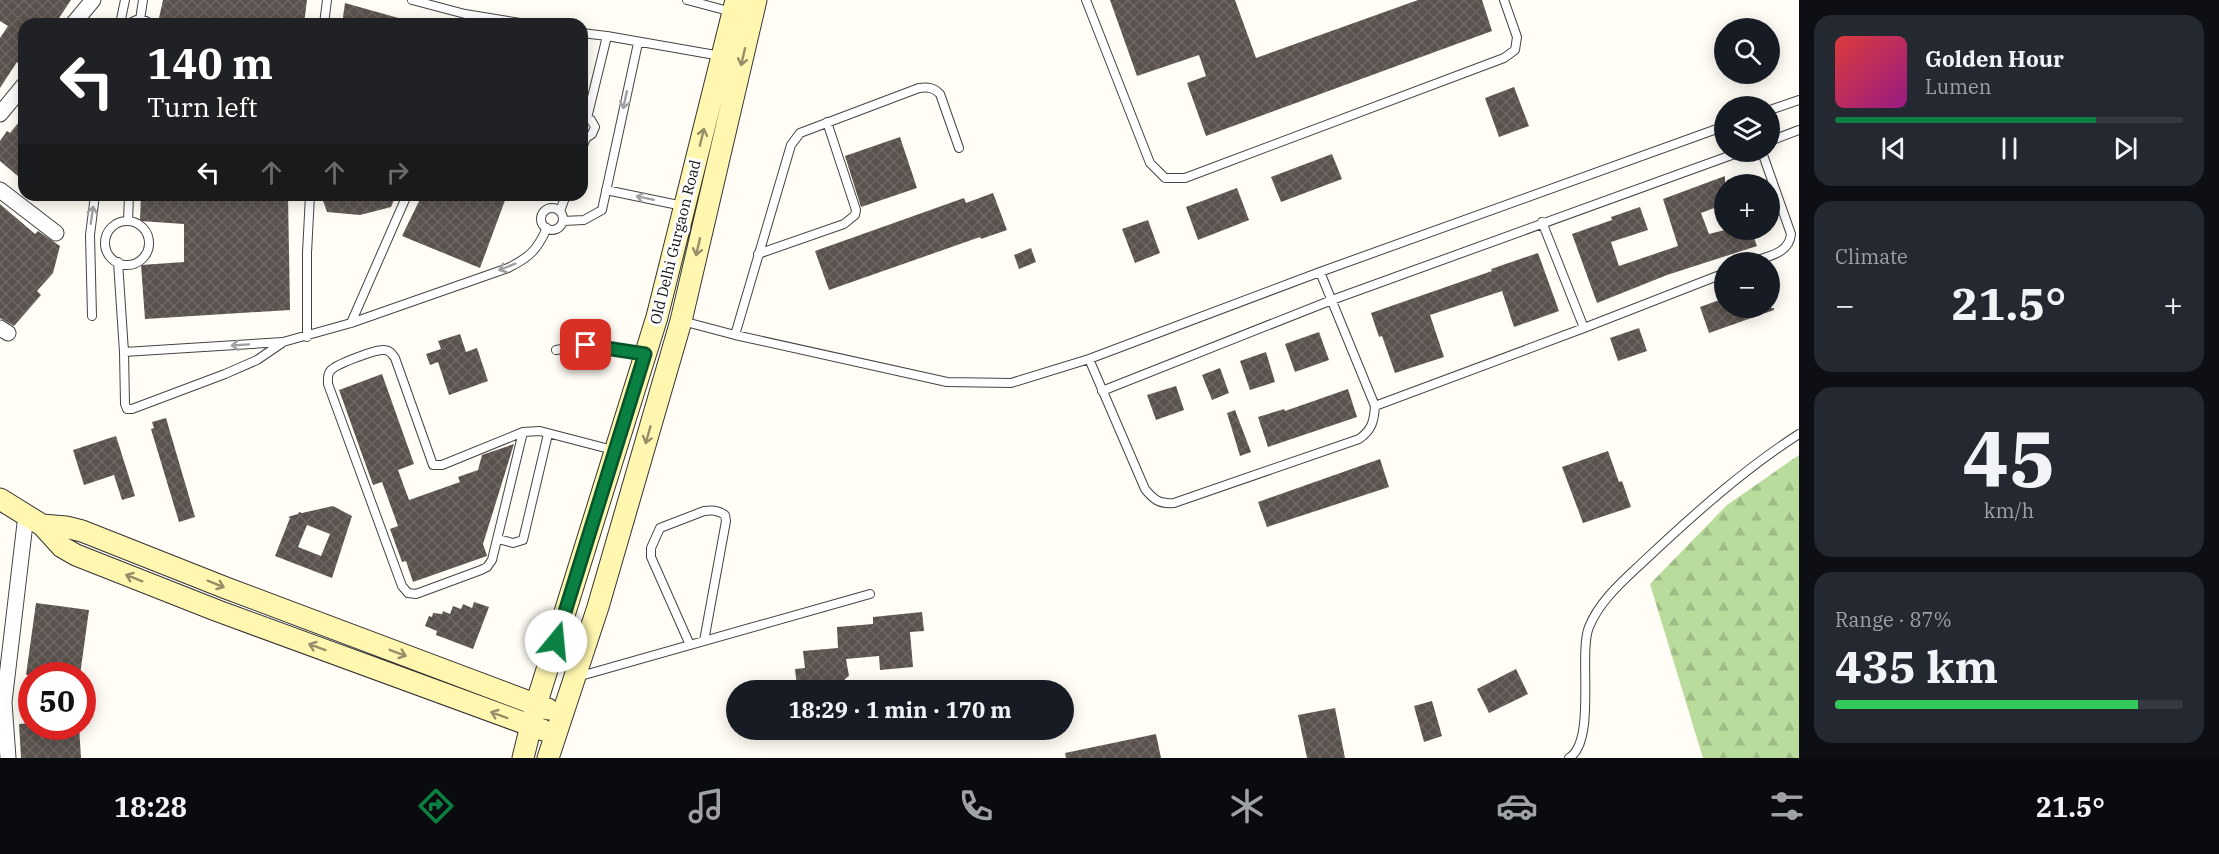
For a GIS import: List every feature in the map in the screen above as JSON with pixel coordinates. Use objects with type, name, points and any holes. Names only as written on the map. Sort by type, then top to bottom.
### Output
[{"type":"main road","name":"Old Delhi Gurgaon Road","points":[[548,758],[598,607],[681,321],[756,0]]},
{"type":"main road","name":"Old Delhi Gurgaon Road","points":[[523,758],[536,705],[657,317],[734,6]]},
{"type":"main road","points":[[0,499],[34,520],[62,547],[76,555],[229,615],[530,726],[558,724]]},
{"type":"main road","points":[[34,520],[82,531],[536,705],[558,724]]},
{"type":"street","points":[[78,18],[93,0]]},
{"type":"street","points":[[0,114],[18,92]]},
{"type":"street","points":[[0,190],[56,233]]},
{"type":"street","points":[[8,758],[4,702],[34,520]]},
{"type":"lane","points":[[121,18],[124,0]]},
{"type":"lane","points":[[140,18],[143,0]]},
{"type":"lane","points":[[325,18],[327,0]]},
{"type":"lane","points":[[687,0],[734,6]]},
{"type":"lane","points":[[1086,0],[1150,163],[1165,178],[1185,178],[1504,58],[1515,50],[1517,37],[1504,0]]},
{"type":"lane","points":[[418,1],[489,18]]},
{"type":"lane","points":[[464,18],[465,14]]},
{"type":"lane","points":[[588,34],[722,56]]},
{"type":"lane","points":[[588,104],[607,36]]},
{"type":"lane","points":[[547,228],[557,228],[563,221],[584,220],[602,210],[638,43]]},
{"type":"lane","points":[[735,335],[790,145],[800,133],[919,88],[928,87],[934,88],[940,94],[959,148]]},
{"type":"lane","points":[[1780,107],[1799,100]]},
{"type":"lane","points":[[588,119],[595,126],[592,134],[588,136]]},
{"type":"lane","points":[[759,254],[844,224],[855,215],[827,122]]},
{"type":"lane","points":[[681,321],[947,382],[1011,383],[1089,358],[1714,130]]},
{"type":"lane","points":[[1780,137],[1799,130]]},
{"type":"lane","points":[[1102,391],[1332,300],[1714,161]]},
{"type":"lane","points":[[1766,162],[1791,234],[1790,244],[1779,252]]},
{"type":"lane","points":[[606,190],[685,206]]},
{"type":"lane","points":[[92,316],[90,235],[94,201]]},
{"type":"lane","points":[[128,221],[129,201]]},
{"type":"lane","points":[[307,337],[310,201]]},
{"type":"lane","points":[[351,323],[404,201]]},
{"type":"lane","points":[[563,221],[560,211],[564,201]]},
{"type":"lane","points":[[547,228],[542,222],[544,212],[550,208],[560,211]]},
{"type":"lane","points":[[128,221],[141,226],[146,231],[149,246],[147,253],[136,263],[129,265],[118,262],[106,250],[106,236],[115,225],[128,221]]},
{"type":"lane","points":[[1542,222],[1584,328]]},
{"type":"lane","points":[[124,352],[283,342],[307,337],[521,261],[538,246],[547,228]]},
{"type":"lane","points":[[90,235],[106,236]]},
{"type":"lane","points":[[118,262],[125,404],[128,409],[225,374],[257,360],[283,342]]},
{"type":"lane","points":[[1089,358],[1146,489],[1153,499],[1162,504],[1174,503],[1359,438],[1368,433],[1374,422],[1375,406],[1320,272]]},
{"type":"lane","points":[[1375,406],[1714,277]]},
{"type":"lane","points":[[556,350],[586,345],[645,354]]},
{"type":"lane","points":[[523,432],[498,539],[492,560],[487,567],[416,594],[404,591],[328,384],[328,375],[339,365],[375,351],[383,349],[390,351],[395,358],[433,465],[442,465],[523,432],[540,432],[615,451]]},
{"type":"lane","points":[[498,539],[513,543],[523,540],[548,434]]},
{"type":"lane","points":[[1569,758],[1581,740],[1586,692],[1588,630],[1596,612],[1621,583],[1669,537],[1729,487],[1799,434]]},
{"type":"lane","points":[[690,645],[651,556],[651,548],[660,528],[711,510],[720,511],[725,515],[726,521],[704,641]]},
{"type":"lane","points":[[573,678],[870,594]]},
{"type":"green space","points":[[1799,455],[1799,758],[1703,758],[1650,584],[1727,505]]},
{"type":"building","points":[[0,0],[71,0],[59,18],[18,18],[18,63],[0,88],[0,38],[8,26],[0,21]]},
{"type":"building","points":[[163,0],[307,0],[305,18],[159,18]]},
{"type":"building","points":[[1110,0],[1235,0],[1256,58],[1418,0],[1482,0],[1492,31],[1206,136],[1187,83],[1206,76],[1199,55],[1137,76]]},
{"type":"building","points":[[345,3],[398,18],[343,18]]},
{"type":"building","points":[[1514,87],[1529,126],[1499,137],[1485,98]]},
{"type":"building","points":[[18,123],[18,176],[0,161],[0,141],[7,131],[10,133]]},
{"type":"building","points":[[900,137],[917,188],[861,207],[845,156]]},
{"type":"building","points":[[1332,154],[1342,179],[1281,202],[1271,177]]},
{"type":"building","points":[[1714,180],[1714,208],[1701,213],[1709,234],[1714,233],[1714,240],[1755,240],[1757,246],[1738,252],[1714,252],[1714,260],[1667,275],[1597,303],[1572,234],[1640,207],[1648,230],[1611,242],[1619,266],[1678,246],[1663,199]]},
{"type":"building","points":[[1237,188],[1249,220],[1198,240],[1186,207]]},
{"type":"building","points":[[993,193],[1007,230],[981,239],[980,237],[829,290],[815,251],[964,198],[966,203]]},
{"type":"building","points":[[141,201],[288,201],[290,310],[145,319],[141,265],[184,262],[184,224],[140,221]]},
{"type":"building","points":[[323,201],[394,201],[391,207],[360,215],[327,212]]},
{"type":"building","points":[[419,201],[505,201],[480,268],[402,236]]},
{"type":"building","points":[[0,204],[35,234],[38,231],[60,246],[53,273],[37,291],[41,295],[14,326],[0,318]]},
{"type":"building","points":[[1148,220],[1160,253],[1135,263],[1122,229]]},
{"type":"building","points":[[1031,248],[1036,262],[1019,269],[1014,255]]},
{"type":"building","points":[[1538,253],[1559,311],[1514,327],[1502,291],[1430,315],[1444,357],[1395,373],[1371,313]]},
{"type":"building","points":[[1714,302],[1714,318],[1751,318],[1709,333],[1700,307]]},
{"type":"building","points":[[1639,328],[1647,351],[1618,361],[1610,338]]},
{"type":"building","points":[[1319,332],[1329,360],[1295,372],[1285,344]]},
{"type":"building","points":[[460,334],[466,352],[477,348],[488,381],[449,395],[438,362],[430,365],[426,354],[441,349],[438,341]]},
{"type":"building","points":[[1266,352],[1275,382],[1250,390],[1240,361]]},
{"type":"building","points":[[1220,368],[1229,393],[1212,400],[1202,375]]},
{"type":"building","points":[[382,374],[414,464],[398,470],[409,500],[460,482],[458,477],[478,470],[482,455],[514,444],[483,544],[487,556],[413,582],[406,561],[402,562],[390,529],[398,526],[382,482],[373,485],[339,390]]},
{"type":"building","points":[[1176,386],[1184,410],[1156,420],[1147,395]]},
{"type":"building","points":[[1348,389],[1357,417],[1268,447],[1258,417],[1284,409],[1285,411]]},
{"type":"building","points":[[1235,410],[1251,452],[1240,456],[1227,413]]},
{"type":"building","points":[[166,418],[195,517],[179,522],[151,429],[154,428],[152,422]]},
{"type":"building","points":[[116,436],[135,496],[122,500],[114,475],[84,485],[73,450]]},
{"type":"building","points":[[1608,451],[1631,507],[1583,523],[1562,467]]},
{"type":"building","points":[[1380,459],[1389,487],[1267,527],[1258,502]]},
{"type":"building","points":[[333,506],[352,516],[332,578],[275,556],[290,518],[288,517]],"holes":[[[307,525],[330,534],[321,556],[298,547]]]},
{"type":"building","points":[[474,602],[489,607],[473,649],[436,635],[437,631],[425,626],[429,616],[432,617],[433,613],[442,614],[443,611],[450,614],[453,606],[461,609],[463,604],[472,608]]},
{"type":"building","points":[[36,603],[89,610],[82,662],[28,662]]},
{"type":"building","points":[[922,612],[924,631],[910,632],[913,667],[880,670],[879,656],[846,659],[849,676],[845,680],[796,680],[795,669],[805,668],[803,651],[838,648],[837,627],[873,624],[873,617]]},
{"type":"building","points":[[1516,669],[1528,694],[1489,713],[1477,689]]},
{"type":"building","points":[[1432,701],[1442,736],[1424,742],[1414,706]]},
{"type":"building","points":[[1335,708],[1345,758],[1307,758],[1298,715]]},
{"type":"building","points":[[1156,734],[1161,758],[1066,758],[1065,753]]},
{"type":"building","points":[[20,740],[80,740],[81,758],[21,758]]},
{"type":"route","points":[[556,641],[645,354],[605,346],[586,345]]}]
